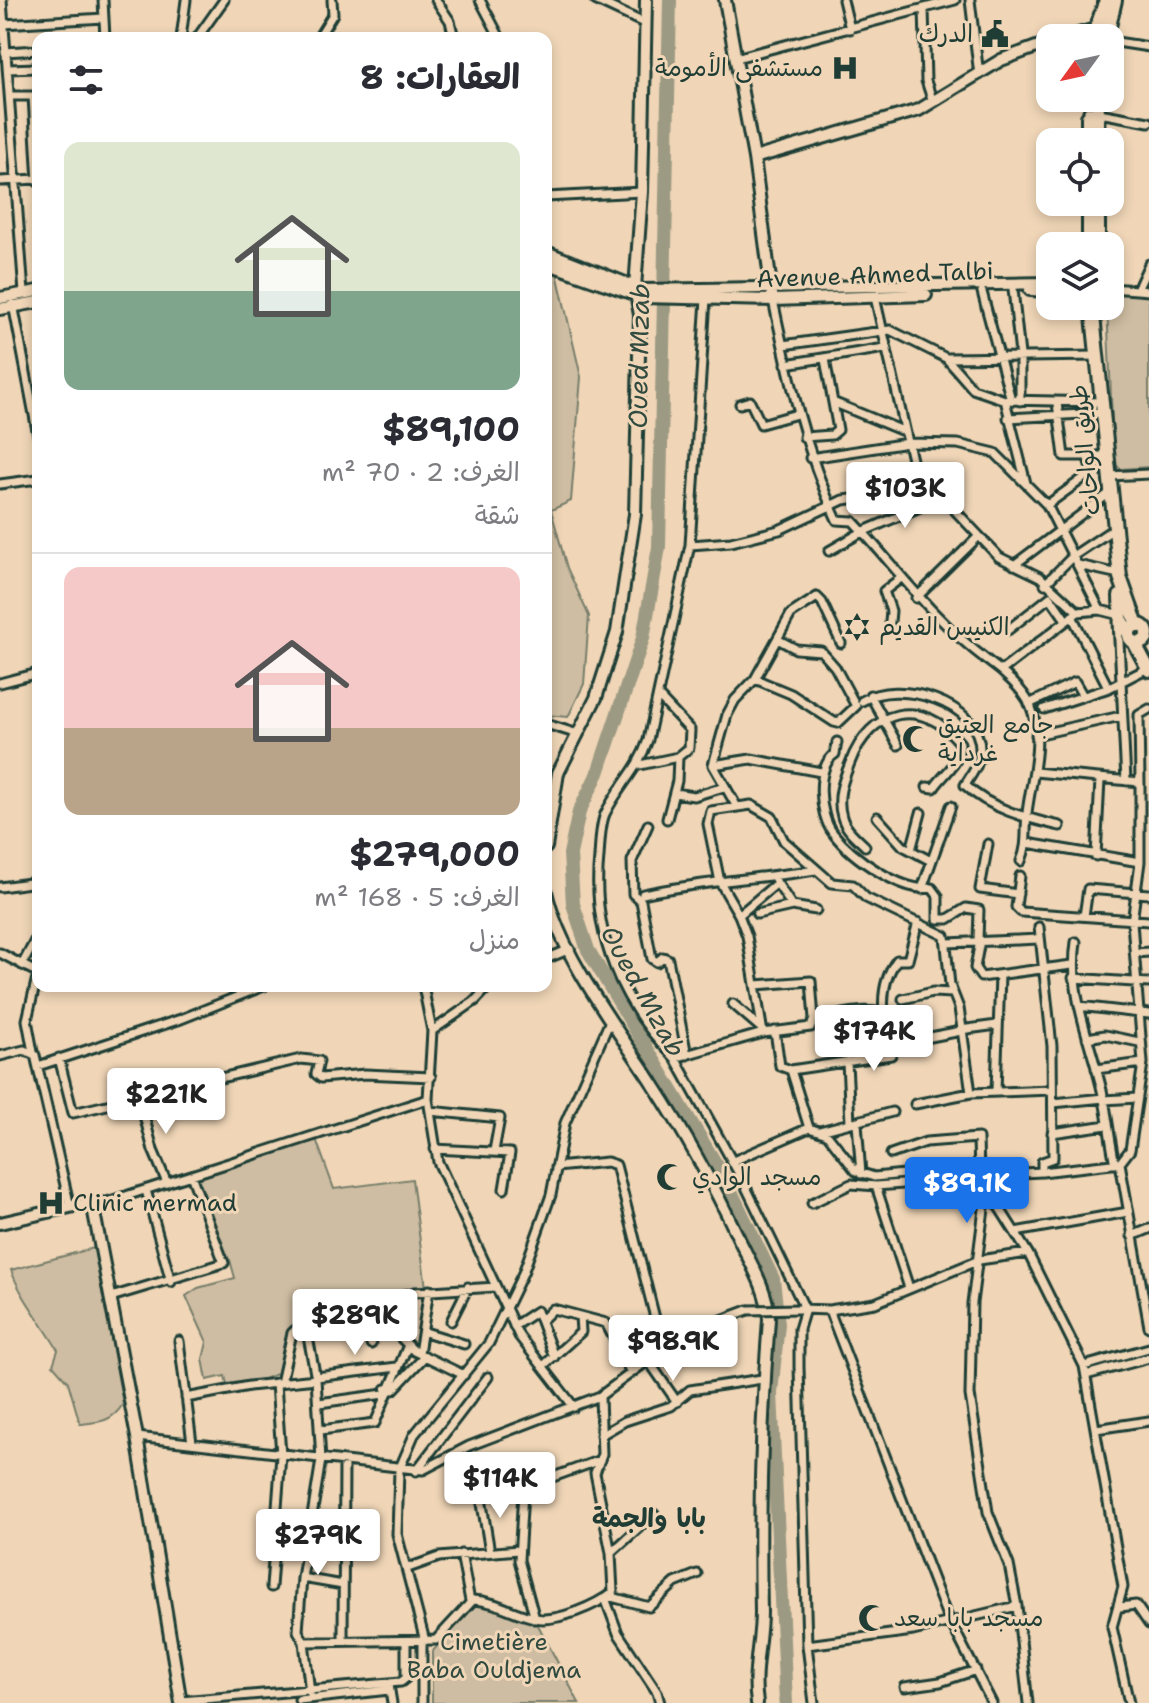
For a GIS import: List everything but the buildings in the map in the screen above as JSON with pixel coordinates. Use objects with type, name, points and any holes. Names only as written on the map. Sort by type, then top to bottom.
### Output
[{"type":"main road","points":[[552,781],[578,734],[614,647],[634,525],[646,0]]},
{"type":"main road","points":[[725,0],[754,158],[772,295],[1036,284]]},
{"type":"main road","points":[[1103,24],[1106,0]]},
{"type":"main road","points":[[1106,24],[1115,0]]},
{"type":"main road","points":[[754,158],[919,110],[1011,55],[1036,47]]},
{"type":"main road","points":[[552,255],[639,292]]},
{"type":"main road","points":[[552,265],[639,292]]},
{"type":"main road","name":"Avenue Ahmed Talbi","points":[[639,292],[704,296],[875,297],[1036,290]]},
{"type":"main road","points":[[0,309],[9,300],[32,292]]},
{"type":"main road","points":[[9,300],[32,302]]},
{"type":"main road","name":"طريق الواحات","points":[[1095,320],[1120,577],[1119,615],[1135,633]]},
{"type":"main road","name":"طريق الواحات","points":[[1120,577],[1135,633]]},
{"type":"main road","points":[[1135,633],[1148,669]]},
{"type":"main road","points":[[552,924],[570,949],[609,1023],[674,1120],[724,1208],[760,1282],[769,1311],[762,1379],[758,1494],[761,1614],[754,1670],[757,1703]]},
{"type":"main road","points":[[0,1223],[92,1202],[137,1437],[181,1702]]},
{"type":"street","points":[[2,0],[24,293]]},
{"type":"street","points":[[103,0],[105,32]]},
{"type":"street","points":[[182,32],[186,0]]},
{"type":"street","points":[[201,32],[224,0]]},
{"type":"street","points":[[321,32],[335,8],[332,0]]},
{"type":"street","points":[[436,0],[450,21],[453,32]]},
{"type":"street","points":[[480,0],[497,32]]},
{"type":"street","points":[[595,0],[644,23]]},
{"type":"street","points":[[843,0],[850,29]]},
{"type":"street","points":[[736,58],[955,0]]},
{"type":"street","points":[[970,0],[979,75]]},
{"type":"street","points":[[924,8],[926,81],[933,102]]},
{"type":"street","points":[[3,24],[104,18]]},
{"type":"street","points":[[1124,40],[1149,47]]},
{"type":"street","points":[[5,52],[32,50]]},
{"type":"street","points":[[7,69],[32,68]]},
{"type":"street","points":[[10,96],[32,96]]},
{"type":"street","points":[[1110,112],[1149,122]]},
{"type":"street","points":[[0,181],[32,181]]},
{"type":"street","points":[[552,197],[642,192]]},
{"type":"street","points":[[1137,290],[1149,264]]},
{"type":"street","points":[[1013,289],[1020,355],[1008,418],[1027,488]]},
{"type":"street","points":[[1124,289],[1149,291]]},
{"type":"street","points":[[982,292],[997,356],[1012,400]]},
{"type":"street","points":[[772,295],[797,414],[810,458],[837,520],[850,520],[916,598],[951,633],[1001,671],[1029,704],[1036,735],[1035,772],[1027,819],[1027,843],[1021,861]]},
{"type":"street","points":[[704,296],[690,545],[659,697],[640,765],[604,816],[595,891],[597,908],[618,978],[660,1043],[675,1058],[795,1282],[802,1309],[799,1367],[807,1645],[814,1703]]},
{"type":"street","points":[[875,297],[914,474],[925,490],[936,500],[948,503],[999,557],[1031,572],[1045,584],[1072,616],[1108,687]]},
{"type":"street","points":[[9,300],[32,408]]},
{"type":"street","points":[[783,345],[883,329],[908,336],[946,358],[973,389],[1012,400],[1102,408]]},
{"type":"street","points":[[786,364],[885,348]]},
{"type":"street","points":[[946,358],[1098,356]]},
{"type":"street","points":[[804,437],[836,433],[835,403],[825,359]]},
{"type":"street","points":[[740,404],[750,401],[756,417],[764,425],[797,414]]},
{"type":"street","points":[[835,403],[903,431]]},
{"type":"street","points":[[1057,403],[1064,456],[1107,456]]},
{"type":"street","points":[[1008,418],[1102,408]]},
{"type":"street","points":[[810,458],[908,443],[958,444],[995,453],[1047,505],[1100,610]]},
{"type":"street","points":[[1088,458],[1092,472]]},
{"type":"street","points":[[866,486],[896,472],[914,474]]},
{"type":"street","points":[[1047,505],[1092,472],[1149,474]]},
{"type":"street","points":[[0,484],[32,480]]},
{"type":"street","points":[[690,545],[731,542],[779,530],[843,500],[925,490]]},
{"type":"street","points":[[1014,565],[1111,492]]},
{"type":"street","points":[[829,551],[862,532],[936,500]]},
{"type":"street","points":[[1045,584],[1073,556],[1115,528]]},
{"type":"street","points":[[916,598],[979,536]]},
{"type":"street","points":[[1078,565],[1120,577]]},
{"type":"street","points":[[890,622],[891,611],[884,591],[901,578]]},
{"type":"street","points":[[737,807],[713,765],[727,715],[755,679],[791,614],[817,597],[841,643]]},
{"type":"street","points":[[1008,630],[1050,597],[1072,616]]},
{"type":"street","points":[[1001,671],[1072,616],[1100,610],[1119,615]]},
{"type":"street","points":[[1126,781],[1119,682],[1135,633]]},
{"type":"street","points":[[755,679],[791,694],[834,722],[838,723],[856,706],[835,667],[821,651],[796,649],[779,640]]},
{"type":"street","points":[[1044,709],[1108,687],[1148,669]]},
{"type":"street","points":[[0,683],[32,675]]},
{"type":"street","points":[[1029,704],[1075,682],[1083,696]]},
{"type":"street","points":[[862,701],[879,691],[913,692],[947,706],[966,719],[977,738],[980,753],[965,785],[977,798],[1027,819],[1060,826]]},
{"type":"street","points":[[870,695],[898,745]]},
{"type":"street","points":[[1049,695],[1055,705]]},
{"type":"street","points":[[640,765],[678,757],[689,748],[690,729],[659,697]]},
{"type":"street","points":[[731,1162],[809,1128],[832,1139],[852,1167],[861,1174],[874,1177],[945,1170],[979,1175],[1042,1172],[1117,1163],[1130,1150],[1143,1063],[1132,922],[1145,817],[1140,782],[1139,714],[1149,709]]},
{"type":"street","points":[[865,846],[842,819],[841,781],[859,741],[884,717],[907,714],[926,717],[960,743],[960,754],[948,774],[934,788],[927,787]]},
{"type":"street","points":[[1036,735],[1121,716]]},
{"type":"street","points":[[552,726],[578,734]]},
{"type":"street","points":[[837,742],[835,754],[823,762],[821,772],[822,793],[833,833],[854,856],[880,872],[937,892],[938,919],[948,919],[966,908],[979,910],[976,973],[985,977],[1072,965]]},
{"type":"street","points":[[667,819],[678,757]]},
{"type":"street","points":[[713,765],[751,759],[821,772]]},
{"type":"street","points":[[1035,772],[1140,782]]},
{"type":"street","points":[[1096,856],[1100,780]]},
{"type":"street","points":[[674,793],[694,796],[724,787]]},
{"type":"street","points":[[762,1031],[756,985],[739,915],[720,882],[708,824],[710,812],[751,805],[772,817],[784,841],[832,883],[853,885],[866,898],[945,936],[952,993],[959,1008],[971,1093]]},
{"type":"street","points":[[922,889],[951,806]]},
{"type":"street","points":[[911,850],[921,813]]},
{"type":"street","points":[[877,817],[911,850],[931,861]]},
{"type":"street","points":[[648,825],[632,861],[633,894],[641,901],[652,959],[668,959],[687,1055]]},
{"type":"street","points":[[1027,843],[1140,862]]},
{"type":"street","points":[[988,844],[979,887],[987,892],[1018,894]]},
{"type":"street","points":[[643,894],[701,881],[776,880],[816,870]]},
{"type":"street","points":[[1020,876],[1016,907],[1021,912],[1149,921]]},
{"type":"street","points":[[776,880],[792,906]]},
{"type":"street","points":[[739,915],[776,880]]},
{"type":"street","points":[[0,887],[32,883]]},
{"type":"street","points":[[1084,916],[1088,889],[1149,894]]},
{"type":"street","points":[[757,914],[792,906],[816,910]]},
{"type":"street","points":[[884,1013],[882,996],[889,971],[897,960],[909,958],[918,922]]},
{"type":"street","points":[[1039,927],[1050,1023],[1053,1103],[1053,1158],[1042,1162],[1042,1172]]},
{"type":"street","points":[[947,943],[1039,939]]},
{"type":"street","points":[[1076,942],[1073,978],[1104,1099],[1149,1327]]},
{"type":"street","points":[[22,965],[32,946]]},
{"type":"street","points":[[552,956],[570,949]]},
{"type":"street","points":[[1135,953],[1149,952]]},
{"type":"street","points":[[1,955],[32,970]]},
{"type":"street","points":[[996,1091],[1000,975]]},
{"type":"street","points":[[1073,978],[1149,983]]},
{"type":"street","points":[[675,1058],[762,1031],[811,1027],[814,1019],[811,981],[756,985]]},
{"type":"street","points":[[34,992],[27,1020],[70,1207]]},
{"type":"street","points":[[38,1066],[181,1019],[249,992]]},
{"type":"street","points":[[424,992],[432,1031],[428,1099],[435,1149],[444,1176],[514,1326],[574,1407]]},
{"type":"street","points":[[432,1031],[483,992]]},
{"type":"street","points":[[903,999],[933,992],[952,993]]},
{"type":"street","points":[[733,1004],[762,1031]]},
{"type":"street","points":[[1079,1006],[1149,1014]]},
{"type":"street","points":[[775,1031],[780,1066],[791,1070],[891,1055],[895,1044],[891,1018],[884,1013],[854,1012],[814,1019]]},
{"type":"street","points":[[422,1703],[423,1641],[408,1568],[397,1534],[399,1470],[414,1435],[489,1343],[506,1309],[537,1238],[565,1123],[609,1023]]},
{"type":"street","points":[[895,1044],[997,1025]]},
{"type":"street","points":[[1087,1038],[1105,1035],[1139,1042]]},
{"type":"street","points":[[0,1056],[33,1052]]},
{"type":"street","points":[[59,1058],[73,1113],[301,1059],[319,1061],[316,1074],[321,1078],[365,1074],[431,1077]]},
{"type":"street","points":[[847,1062],[861,1174]]},
{"type":"street","points":[[1096,1069],[1143,1063]]},
{"type":"street","points":[[791,1070],[809,1128]]},
{"type":"street","points":[[915,1104],[971,1093],[1052,1090]]},
{"type":"street","points":[[139,1096],[153,1150],[167,1183]]},
{"type":"street","points":[[1053,1103],[1137,1098]]},
{"type":"street","points":[[92,1202],[107,1202],[428,1099]]},
{"type":"street","points":[[430,1111],[497,1116],[500,1123],[494,1151]]},
{"type":"street","points":[[818,1131],[892,1112]]},
{"type":"street","points":[[1052,1133],[1107,1125]]},
{"type":"street","points":[[891,1154],[926,1142],[978,1138],[979,1175]]},
{"type":"street","points":[[435,1149],[511,1154],[504,1189]]},
{"type":"street","points":[[556,1167],[607,1162],[616,1165],[655,1318],[670,1343]]},
{"type":"street","points":[[111,1297],[171,1282],[224,1263],[191,1175]]},
{"type":"street","points":[[812,1203],[851,1184],[876,1186],[943,1181],[986,1193],[1015,1232],[1084,1366],[1123,1587],[1120,1607],[1112,1627],[1129,1703]]},
{"type":"street","points":[[876,1186],[909,1288]]},
{"type":"street","points":[[146,1190],[171,1282]]},
{"type":"street","points":[[986,1193],[970,1331],[971,1404],[988,1512],[1009,1565],[1017,1606],[1028,1703]]},
{"type":"street","points":[[1015,1232],[1128,1212]]},
{"type":"street","points":[[1132,1236],[1149,1229]]},
{"type":"street","points":[[137,1437],[416,1471],[434,1466],[479,1442],[600,1396],[670,1343],[699,1327],[748,1310],[829,1310],[882,1301],[979,1260],[1028,1253]]},
{"type":"street","points":[[451,1321],[468,1287]]},
{"type":"street","points":[[271,1587],[281,1455],[278,1383],[292,1333],[367,1304],[429,1290],[496,1287]]},
{"type":"street","points":[[319,1403],[393,1390],[422,1355],[429,1290]]},
{"type":"street","points":[[367,1304],[408,1345],[464,1375]]},
{"type":"street","points":[[542,1320],[551,1309],[606,1323],[631,1373]]},
{"type":"street","points":[[352,1310],[367,1331],[371,1344]]},
{"type":"street","points":[[514,1326],[535,1310],[542,1320],[548,1347],[554,1357]]},
{"type":"street","points":[[829,1310],[950,1622],[992,1703]]},
{"type":"street","points":[[543,1366],[581,1332],[580,1316]]},
{"type":"street","points":[[306,1326],[316,1378],[321,1430],[321,1460],[302,1578],[298,1631],[304,1642],[310,1692]]},
{"type":"street","points":[[425,1332],[464,1344]]},
{"type":"street","points":[[179,1341],[192,1443]]},
{"type":"street","points":[[321,1430],[375,1423],[385,1392],[408,1345]]},
{"type":"street","points":[[1084,1366],[1149,1348]]},
{"type":"street","points":[[1086,1375],[1149,1358]]},
{"type":"street","points":[[648,1360],[677,1402]]},
{"type":"street","points":[[186,1398],[397,1367]]},
{"type":"street","points":[[416,1471],[488,1377]]},
{"type":"street","points":[[601,1435],[625,1421],[677,1402],[694,1388],[762,1379]]},
{"type":"street","points":[[470,1601],[493,1602],[535,1619],[569,1612],[606,1597],[615,1590],[595,1473],[600,1459],[600,1396]]},
{"type":"street","points":[[1096,1429],[1149,1421]]},
{"type":"street","points":[[535,1619],[518,1550],[525,1489],[600,1459]]},
{"type":"street","points":[[343,1641],[344,1463]]},
{"type":"street","points":[[480,1492],[490,1552]]},
{"type":"street","points":[[611,1553],[654,1514]]},
{"type":"street","points":[[408,1568],[461,1554],[518,1550]]},
{"type":"street","points":[[304,1642],[423,1641],[442,1637],[470,1601],[461,1554]]},
{"type":"street","points":[[606,1597],[649,1607],[678,1581],[697,1574]]},
{"type":"street","points":[[302,1578],[343,1585]]},
{"type":"street","points":[[606,1597],[618,1633],[657,1692],[660,1703]]},
{"type":"street","points":[[1120,1607],[1136,1605],[1149,1624]]},
{"type":"street","points":[[807,1645],[894,1634],[1017,1606]]},
{"type":"street","points":[[181,1702],[299,1698],[326,1701],[389,1686],[406,1678],[406,1641]]},
{"type":"street","points":[[905,1687],[940,1682],[976,1670]]},
{"type":"street","points":[[299,1698],[310,1692],[389,1686]]},
{"type":"street","points":[[389,1686],[392,1703]]},
{"type":"green space","points":[[552,272],[557,273],[581,377],[571,501],[552,510]]},
{"type":"green space","points":[[1124,292],[1149,292],[1149,467],[1121,469],[1114,464],[1108,320],[1124,320]]},
{"type":"green space","points":[[552,514],[567,568],[589,616],[584,684],[568,717],[552,716]]},
{"type":"green space","points":[[316,1139],[334,1189],[412,1179],[426,1288],[376,1296],[292,1325],[283,1371],[264,1379],[227,1384],[225,1376],[207,1380],[203,1359],[207,1342],[186,1296],[198,1288],[235,1278],[230,1260],[225,1261],[193,1178]]},
{"type":"green space","points":[[94,1248],[123,1404],[110,1418],[80,1424],[68,1382],[53,1365],[58,1350],[26,1301],[11,1270]]},
{"type":"green space","name":"Cimetière Baba Ouldjema","points":[[473,1604],[498,1606],[538,1625],[579,1703],[432,1703],[432,1652]]},
{"type":"waterway","name":"Oued Mzab","points":[[670,0],[659,547],[643,638],[598,773],[579,812],[570,854],[573,904],[588,950],[726,1181],[773,1279],[778,1324],[771,1393],[786,1703]]},
{"type":"place","name":"الدرك","points":[[995,34]]},
{"type":"place","name":"مستشفى الأمومة","points":[[845,68]]},
{"type":"place","name":"الكنيس القديم","points":[[857,627]]},
{"type":"place","name":"جامع العتيق غرداية","points":[[916,739]]},
{"type":"place","name":"مسجد الوادي","points":[[670,1177]]},
{"type":"place","name":"Clinic mermad","points":[[51,1203]]},
{"type":"place","name":"مسجد بابا سعد","points":[[872,1618]]},
{"type":"district","name":"بابا والجمة","points":[[649,1518]]}]
